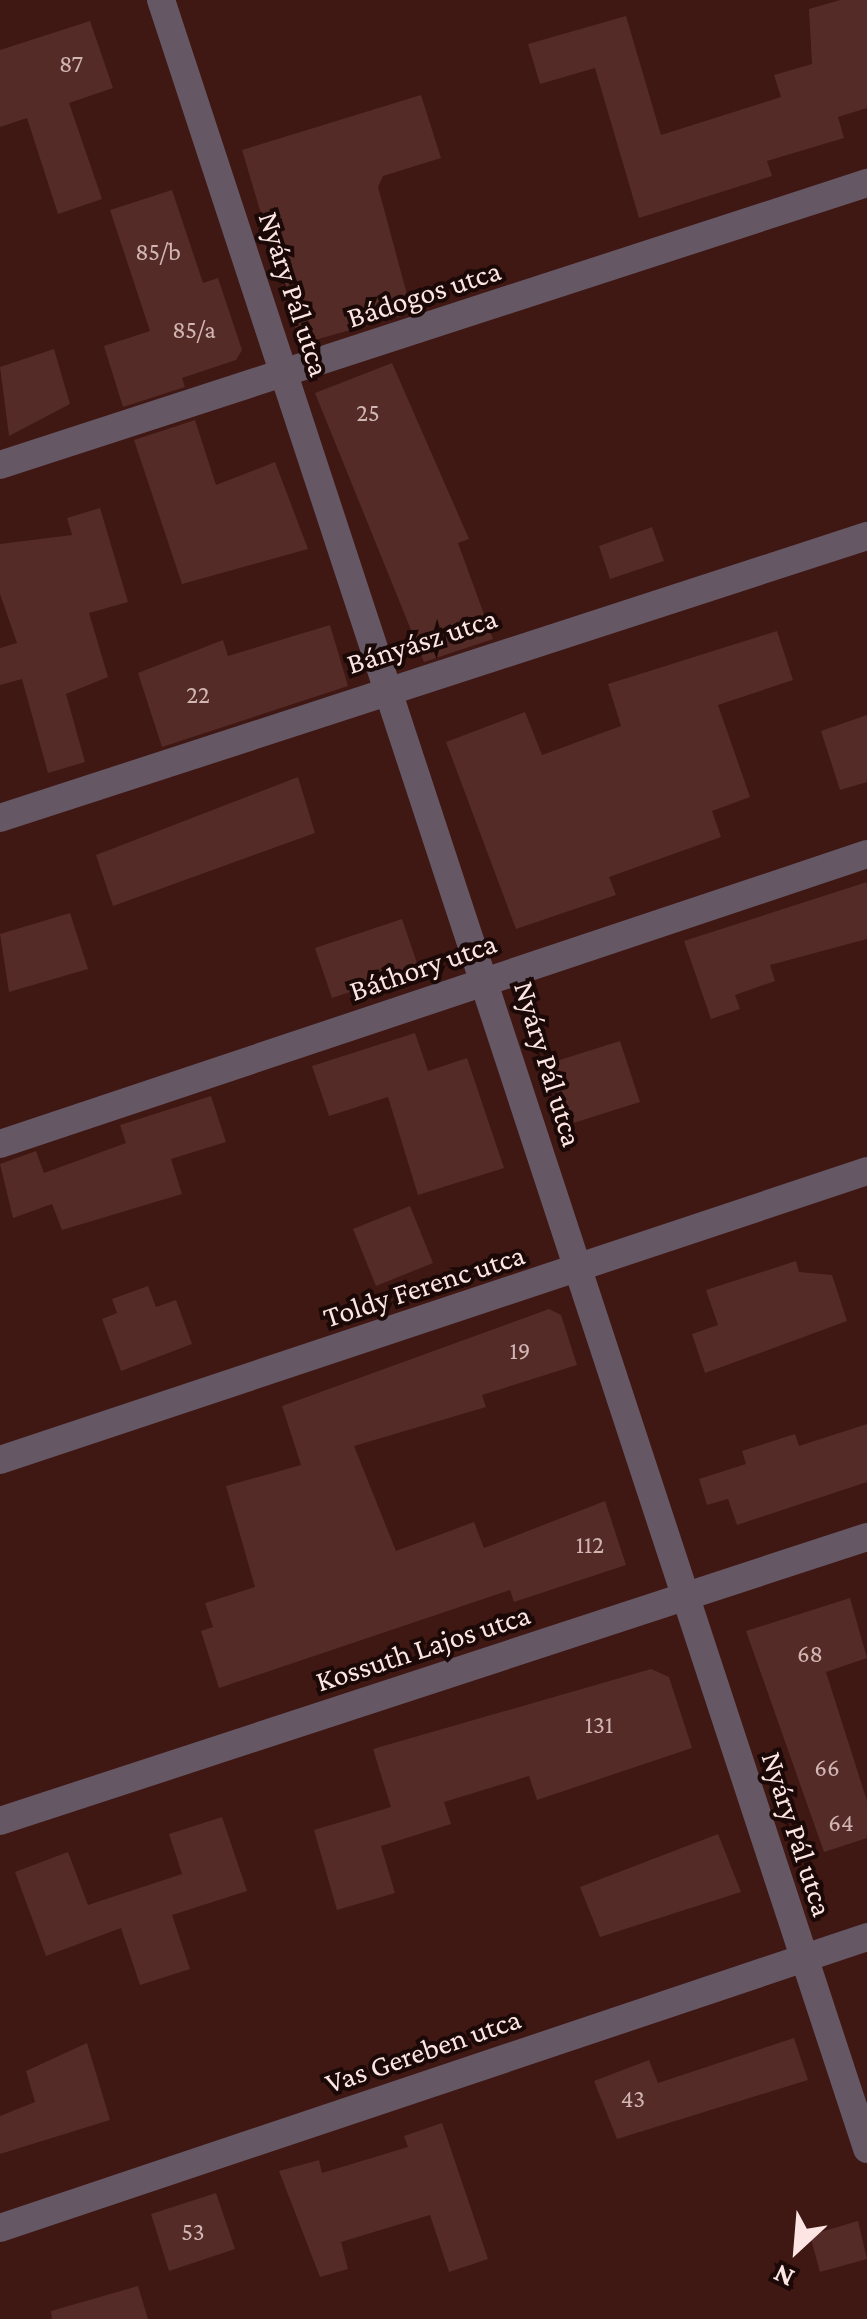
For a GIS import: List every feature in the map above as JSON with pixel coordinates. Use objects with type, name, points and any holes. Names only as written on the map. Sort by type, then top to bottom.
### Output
[{"type":"street","name":"Nyáry Pál utca","points":[[161,0],[286,373],[384,686],[488,980],[578,1269],[867,2149]]},
{"type":"street","name":"Bádogos utca","points":[[0,465],[867,182]]},
{"type":"street","name":"Bányász utca","points":[[0,818],[384,686],[867,536]]},
{"type":"street","name":"Báthory utca","points":[[0,1144],[867,854]]},
{"type":"street","name":"Toldy Ferenc utca","points":[[0,1460],[867,1171]]},
{"type":"street","name":"Kossuth Lajos utca","points":[[0,1821],[867,1537]]},
{"type":"street","name":"Vas Gereben utca","points":[[0,2228],[867,1937]]},
{"type":"building","points":[[840,0],[867,0],[867,108],[838,117],[844,138],[767,161],[772,176],[639,218],[595,68],[540,84],[528,44],[626,16],[661,135],[781,97],[774,75],[812,64],[809,9]]},
{"type":"building","points":[[90,21],[113,88],[69,103],[102,199],[58,214],[27,118],[0,127],[0,50]]},
{"type":"building","points":[[421,95],[441,158],[383,176],[378,187],[412,313],[300,344],[242,150]]},
{"type":"building","points":[[172,190],[203,283],[218,278],[242,350],[236,360],[182,378],[185,387],[123,407],[104,346],[150,331],[110,210]]},
{"type":"building","points":[[54,349],[70,404],[9,436],[0,367]]},
{"type":"building","points":[[392,363],[469,539],[458,543],[493,639],[424,662],[315,393]]},
{"type":"building","points":[[195,420],[216,485],[275,462],[308,549],[182,584],[134,440]]},
{"type":"building","points":[[100,508],[128,602],[89,613],[108,677],[66,694],[85,762],[48,773],[22,679],[0,685],[0,648],[17,643],[0,594],[0,544],[72,535],[67,518]]},
{"type":"building","points":[[652,527],[664,561],[610,579],[599,546]]},
{"type":"building","points":[[330,625],[348,686],[162,747],[138,673],[223,640],[228,656]]},
{"type":"building","points":[[777,631],[793,680],[718,705],[750,797],[712,811],[721,837],[609,877],[616,895],[516,929],[446,742],[525,712],[542,755],[621,726],[608,684]]},
{"type":"building","points":[[867,715],[867,782],[840,790],[821,731]]},
{"type":"building","points":[[298,777],[315,833],[113,906],[96,855]]},
{"type":"building","points":[[867,882],[867,939],[770,965],[775,981],[735,995],[740,1009],[711,1019],[684,941]]},
{"type":"building","points":[[70,913],[88,969],[9,992],[0,934]]},
{"type":"building","points":[[402,919],[419,969],[332,998],[315,948]]},
{"type":"building","points":[[415,1033],[428,1071],[467,1058],[504,1168],[418,1195],[388,1097],[329,1116],[312,1066]]},
{"type":"building","points":[[620,1041],[640,1102],[567,1125],[547,1064]]},
{"type":"building","points":[[211,1096],[226,1142],[171,1159],[182,1194],[62,1230],[52,1204],[13,1218],[0,1164],[36,1151],[44,1173],[126,1143],[120,1125]]},
{"type":"building","points":[[410,1206],[433,1263],[376,1286],[353,1229]]},
{"type":"building","points":[[796,1261],[799,1272],[832,1275],[847,1321],[705,1373],[692,1334],[718,1325],[706,1290]]},
{"type":"building","points":[[148,1286],[156,1307],[176,1300],[192,1344],[121,1371],[102,1319],[117,1313],[112,1299]]},
{"type":"building","points":[[549,1309],[561,1315],[577,1365],[482,1395],[486,1407],[354,1446],[396,1551],[474,1522],[484,1548],[605,1501],[626,1565],[514,1602],[510,1590],[219,1688],[201,1631],[213,1627],[205,1603],[255,1587],[226,1486],[301,1465],[282,1406]]},
{"type":"building","points":[[867,1424],[867,1482],[737,1525],[728,1499],[707,1505],[699,1479],[746,1464],[742,1451],[795,1434],[799,1446]]},
{"type":"building","points":[[850,1598],[867,1658],[826,1672],[867,1801],[867,1838],[824,1852],[746,1631]]},
{"type":"building","points":[[651,1669],[669,1677],[692,1748],[537,1800],[529,1776],[444,1802],[451,1824],[381,1846],[395,1893],[337,1910],[314,1830],[391,1807],[373,1749]]},
{"type":"building","points":[[222,1817],[247,1891],[172,1915],[190,1969],[140,1985],[121,1928],[46,1956],[15,1872],[68,1852],[88,1905],[182,1874],[169,1834]]},
{"type":"building","points":[[718,1834],[741,1892],[600,1937],[580,1887]]},
{"type":"building","points":[[794,2038],[808,2080],[617,2139],[594,2081],[649,2060],[658,2083]]},
{"type":"building","points":[[87,2043],[110,2120],[0,2154],[0,2116],[35,2102],[26,2071]]},
{"type":"building","points":[[442,2123],[488,2259],[449,2272],[430,2215],[341,2242],[348,2269],[320,2277],[279,2171],[319,2160],[322,2173],[408,2147],[404,2136]]},
{"type":"building","points":[[216,2193],[235,2249],[169,2271],[151,2214]]},
{"type":"building","points":[[858,2221],[867,2259],[820,2272],[810,2235]]},
{"type":"building","points":[[138,2286],[148,2319],[52,2319],[51,2311]]}]
